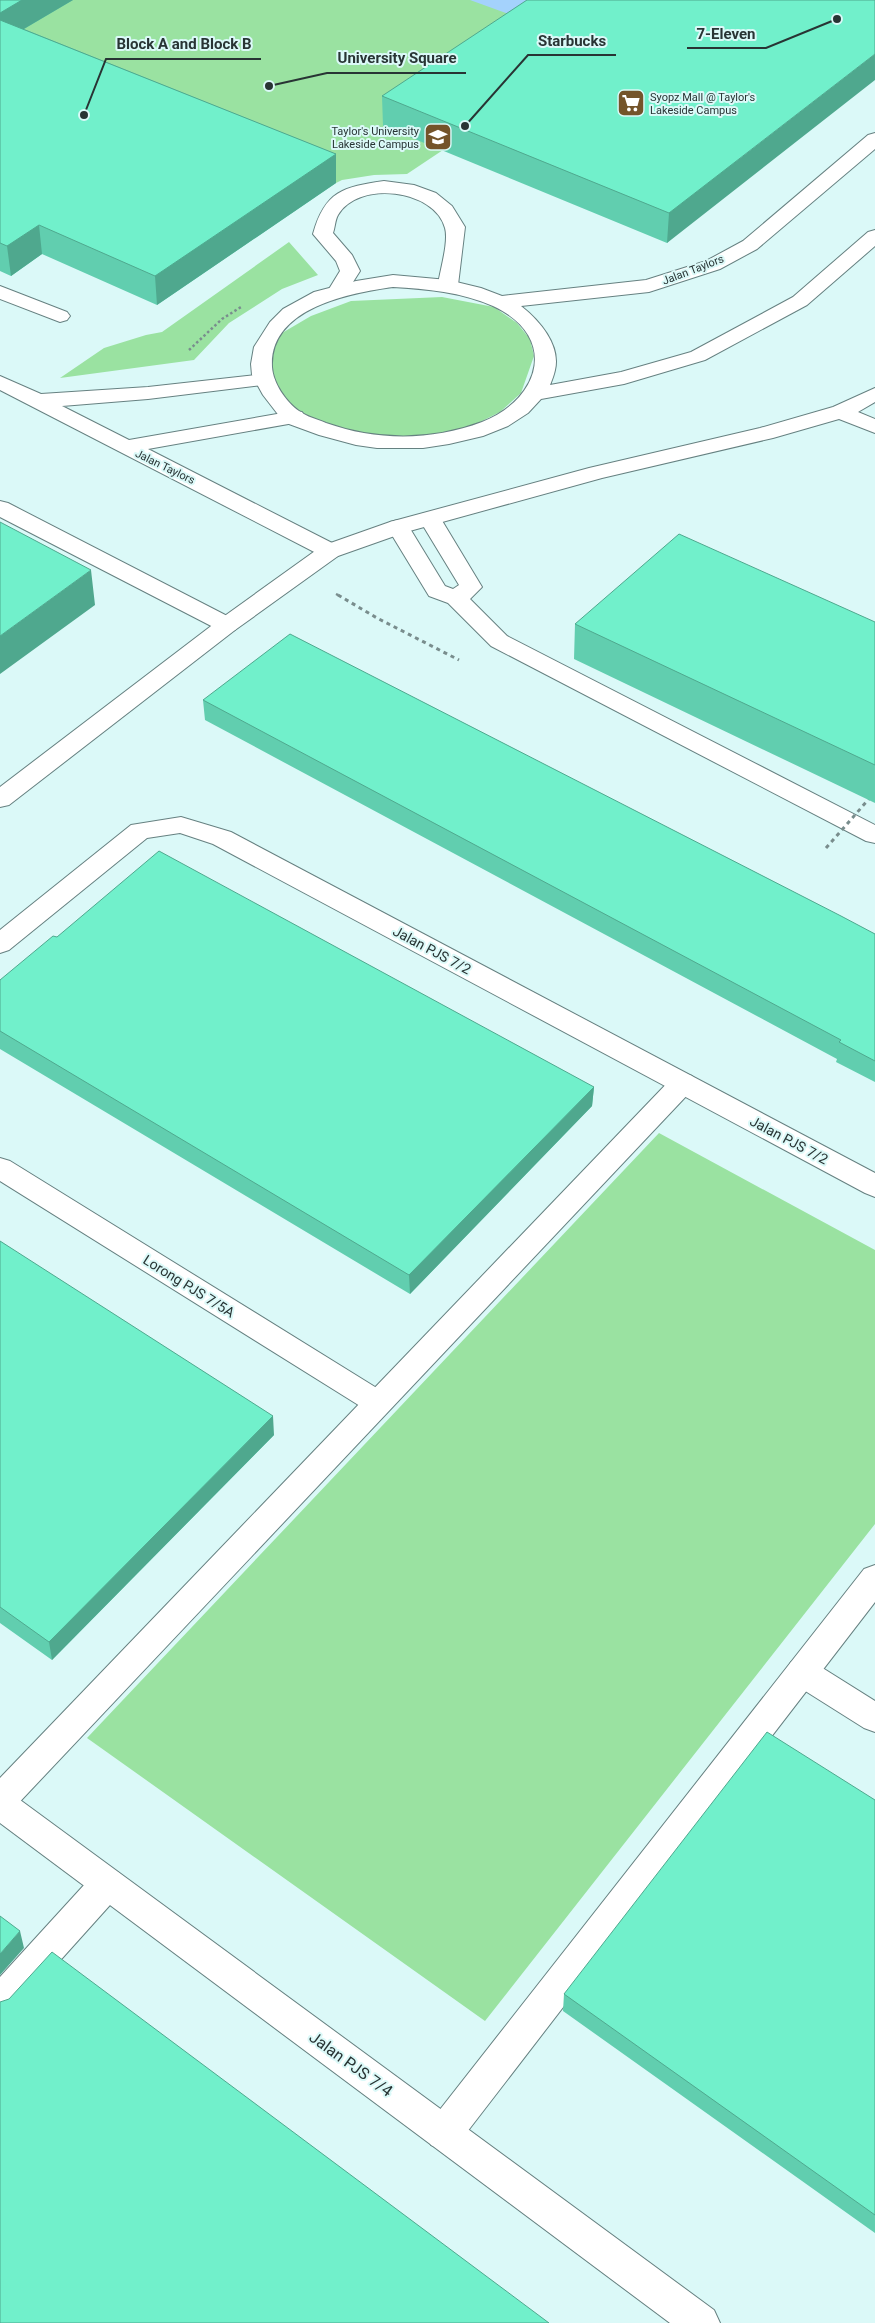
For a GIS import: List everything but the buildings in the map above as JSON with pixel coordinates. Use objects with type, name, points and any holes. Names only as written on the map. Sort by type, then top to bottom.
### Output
[{"type":"street","name":"Jalan Taylors","points":[[501,302],[649,286],[713,265],[750,245],[875,139]]},
{"type":"street","points":[[339,289],[350,272],[345,259],[322,234],[323,222],[331,206],[345,196],[369,188],[391,187],[418,193],[439,203],[448,212],[456,229],[448,285]]},
{"type":"street","points":[[534,394],[624,378],[698,356],[766,321],[800,300],[875,236]]},
{"type":"street","points":[[393,280],[448,285],[501,302],[527,322],[542,345],[545,370],[534,394],[515,413],[487,428],[452,439],[414,443],[375,442],[338,435],[294,417],[279,403],[264,380],[261,352],[275,327],[302,305],[339,289],[393,280]]},
{"type":"street","points":[[0,292],[60,316]]},
{"type":"street","points":[[38,401],[148,393],[264,380]]},
{"type":"street","name":"Jalan Taylors","points":[[0,382],[124,447],[330,550]]},
{"type":"street","points":[[0,799],[227,625],[330,550],[398,527],[597,473],[766,433],[841,412],[875,394]]},
{"type":"street","points":[[841,412],[875,427]]},
{"type":"street","points":[[124,447],[294,417]]},
{"type":"street","points":[[0,508],[227,625]]},
{"type":"street","points":[[430,519],[471,587],[456,598]]},
{"type":"street","points":[[398,527],[437,591],[456,598],[498,641],[875,835]]},
{"type":"street","name":"Jalan PJS 7/2","points":[[0,944],[140,831],[181,825],[222,838],[875,1186]]},
{"type":"street","points":[[0,1800],[683,1083]]},
{"type":"street","name":"Lorong PJS 7/5A","points":[[0,1168],[378,1404]]},
{"type":"street","points":[[444,2133],[875,1578]]},
{"type":"street","points":[[802,1672],[875,1718]]},
{"type":"street","name":"Jalan PJS 7/4","points":[[0,1804],[701,2323]]},
{"type":"street","points":[[0,2002],[107,1884]]},
{"type":"path","points":[[329,590],[377,618]]},
{"type":"path","points":[[826,848],[875,792]]},
{"type":"green space","points":[[0,0],[472,0],[534,22],[443,150],[407,174],[374,175],[342,180],[336,183],[0,47]]},
{"type":"green space","points":[[289,242],[318,275],[282,289],[229,323],[194,360],[60,378],[104,348],[162,332]]},
{"type":"green space","points":[[442,297],[494,307],[517,323],[530,339],[534,356],[521,393],[500,412],[464,430],[398,439],[348,436],[310,420],[281,403],[266,356],[282,333],[311,316],[351,301]]},
{"type":"green space","points":[[659,1133],[875,1250],[875,1524],[485,2021],[87,1738]]},
{"type":"water","points":[[470,0],[561,0],[528,21]]},
{"type":"place","name":"7-Eleven","points":[[837,19]]},
{"type":"place","name":"University Square","points":[[269,86]]},
{"type":"place","name":"Syopz Mall @ Taylor's Lakeside Campus","points":[[631,103]]},
{"type":"place","name":"Block A and Block B","points":[[84,115]]},
{"type":"place","name":"Starbucks","points":[[465,126]]},
{"type":"place","name":"Taylor's University Lakeside Campus","points":[[438,137]]}]
